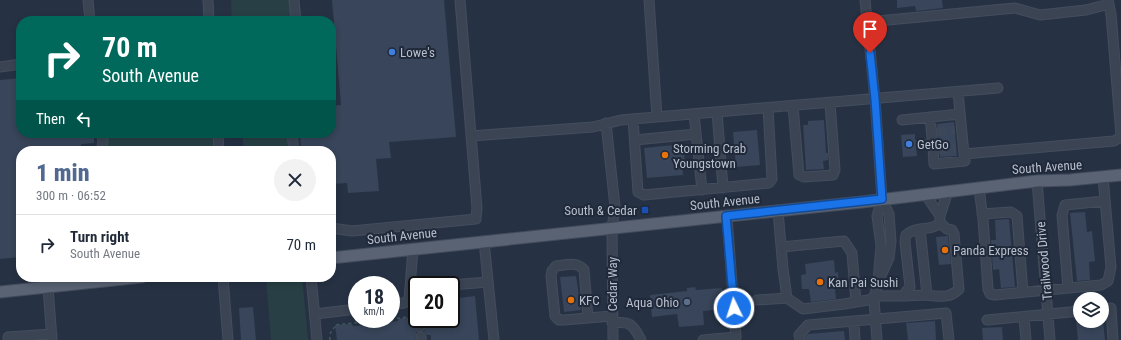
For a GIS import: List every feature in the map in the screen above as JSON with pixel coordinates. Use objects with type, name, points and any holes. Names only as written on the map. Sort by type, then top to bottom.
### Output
[{"type":"main road","name":"South Avenue","points":[[336,257],[778,211],[1037,181],[1070,180],[1121,175]]},
{"type":"main road","points":[[0,292],[86,282]]},
{"type":"street","points":[[88,0],[90,16]]},
{"type":"street","points":[[208,0],[209,16]]},
{"type":"street","points":[[294,0],[296,16]]},
{"type":"street","points":[[336,229],[352,231],[476,219],[477,208],[460,0]]},
{"type":"street","points":[[649,0],[657,117]]},
{"type":"street","points":[[865,0],[875,99],[882,199],[877,216],[881,245],[878,282],[874,297],[877,340]]},
{"type":"street","points":[[867,22],[1015,8],[1040,15],[1086,10],[1108,2],[1111,14],[1121,136],[1114,141],[961,150]]},
{"type":"street","points":[[0,67],[16,65]]},
{"type":"street","points":[[471,136],[592,127],[606,123],[633,119],[998,88]]},
{"type":"street","points":[[930,117],[934,141],[934,164],[965,161],[961,150],[958,130],[960,114],[958,92]]},
{"type":"street","points":[[793,106],[799,175],[804,177],[833,175],[835,170],[830,103]]},
{"type":"street","points":[[633,119],[638,192],[644,195],[769,183],[772,179],[768,108]]},
{"type":"street","points":[[717,112],[723,188]]},
{"type":"street","points":[[694,114],[702,190]]},
{"type":"street","points":[[902,120],[960,114]]},
{"type":"street","name":"Cedar Way","points":[[606,123],[615,208],[612,228],[613,340]]},
{"type":"street","points":[[635,140],[696,134]]},
{"type":"street","points":[[979,188],[988,289],[990,294],[995,295],[1101,285],[1108,281],[1111,267],[1103,177]]},
{"type":"street","name":"Trailwood Drive","points":[[1037,181],[1050,340]]},
{"type":"street","points":[[903,296],[910,287],[905,242],[906,235],[912,230],[935,227],[940,220],[948,191]]},
{"type":"street","points":[[757,300],[787,298],[803,309],[856,302],[874,297],[927,295],[951,296],[955,294],[959,289],[954,234],[952,230],[947,229],[940,220],[925,194]]},
{"type":"street","points":[[1068,288],[1062,215],[1065,206],[1105,201]]},
{"type":"street","points":[[778,211],[787,298]]},
{"type":"street","points":[[982,214],[1011,212],[1017,216],[1023,292]]},
{"type":"street","points":[[703,340],[736,337],[726,216]]},
{"type":"street","points":[[920,229],[927,295]]},
{"type":"street","points":[[484,241],[494,340]]},
{"type":"street","points":[[781,247],[844,241],[852,253],[856,302]]},
{"type":"street","points":[[411,276],[413,249]]},
{"type":"street","points":[[588,318],[584,270],[581,266],[575,264],[556,266],[552,271],[552,276],[555,316],[559,320],[588,318],[612,319],[625,322],[632,326],[641,340]]},
{"type":"street","points":[[223,282],[228,340]]},
{"type":"street","points":[[312,282],[317,340]]},
{"type":"street","points":[[460,285],[488,282]]},
{"type":"street","points":[[8,337],[52,337],[48,287]]},
{"type":"street","points":[[1109,308],[1111,308],[1113,340]]},
{"type":"street","points":[[315,314],[348,310]]},
{"type":"street","points":[[987,320],[1073,312]]},
{"type":"street","points":[[800,340],[799,335],[808,325],[946,313],[950,340]]},
{"type":"street","points":[[1024,317],[1026,340]]},
{"type":"street","points":[[854,321],[855,340]]},
{"type":"path","points":[[330,340],[332,329],[335,325],[348,324]]},
{"type":"green space","points":[[231,0],[294,0],[296,16],[232,16]]},
{"type":"green space","points":[[108,138],[218,138],[219,146],[108,146]]},
{"type":"green space","points":[[243,138],[293,138],[293,146],[243,146]]},
{"type":"green space","points":[[266,282],[302,282],[308,340],[271,340]]},
{"type":"building","name":"Lowe's","points":[[332,0],[444,0],[456,137],[389,142],[391,158],[376,159],[379,191],[348,193],[347,183],[336,184],[336,146],[301,146],[300,138],[336,138],[336,106],[341,105],[336,47],[336,16],[333,16]]},
{"type":"building","points":[[897,0],[942,0],[943,8],[916,11],[915,6],[897,8]]},
{"type":"building","points":[[16,78],[16,138],[94,138],[94,143],[81,144],[81,146],[16,146],[16,257],[0,259],[0,80]]},
{"type":"building","points":[[824,120],[826,153],[828,153],[828,160],[823,161],[824,169],[806,170],[803,125],[808,125],[808,121]]},
{"type":"building","name":"GetGo","points":[[954,122],[957,156],[940,157],[939,146],[936,142],[938,137],[937,124]]},
{"type":"building","points":[[757,130],[760,165],[736,167],[733,132]]},
{"type":"building","name":"GetGo","points":[[915,134],[915,140],[926,139],[929,143],[927,147],[916,148],[917,156],[903,157],[901,135]]},
{"type":"building","name":"Storming Crab Youngstown","points":[[683,144],[685,162],[682,162],[683,175],[647,178],[644,148]]},
{"type":"building","points":[[1085,212],[1087,232],[1092,231],[1095,261],[1089,262],[1090,280],[1077,281],[1070,213]]},
{"type":"building","points":[[1009,219],[1015,287],[1001,288],[999,269],[993,270],[991,240],[996,240],[995,220]]},
{"type":"building","name":"Panda Express","points":[[948,236],[951,264],[939,265],[936,237]]},
{"type":"building","name":"Kan Pai Sushi","points":[[834,260],[835,273],[838,272],[839,289],[835,289],[836,299],[811,302],[809,289],[802,289],[801,275],[806,274],[805,264]]},
{"type":"building","name":"KFC","points":[[576,276],[581,310],[564,312],[560,277]]},
{"type":"building","name":"Aqua Ohio","points":[[695,287],[696,290],[722,288],[724,309],[703,311],[704,325],[679,327],[677,314],[652,317],[650,295],[687,291],[687,288]]},
{"type":"building","points":[[475,296],[479,340],[431,340],[431,335],[427,335],[424,332],[426,328],[460,328],[460,298]]},
{"type":"building","points":[[253,307],[256,340],[241,340],[239,308]]},
{"type":"building","points":[[408,318],[408,328],[414,328],[417,332],[415,340],[337,340],[335,325],[348,324],[348,328],[400,328],[400,319]]},
{"type":"building","points":[[935,321],[936,340],[908,340],[906,323]]},
{"type":"building","points":[[1002,327],[1003,340],[983,340],[982,328]]},
{"type":"building","points":[[1077,328],[1104,328],[1105,340],[1078,340]]},
{"type":"building","points":[[844,331],[845,340],[806,340],[805,337],[808,334]]},
{"type":"tunnel","points":[[937,132],[955,130]]},
{"type":"tunnel","points":[[939,150],[956,148]]},
{"type":"place","name":"Lowe's","points":[[392,52]]},
{"type":"place","name":"GetGo","points":[[909,144]]},
{"type":"place","name":"Storming Crab Youngstown","points":[[665,155]]},
{"type":"place","name":"South & Cedar","points":[[645,210]]},
{"type":"place","name":"Panda Express","points":[[945,250]]},
{"type":"place","name":"Kan Pai Sushi","points":[[820,282]]},
{"type":"place","name":"KFC","points":[[571,300]]},
{"type":"place","name":"Aqua Ohio","points":[[687,302]]},
{"type":"route","points":[[734,308],[726,216],[882,199],[875,99],[870,53]]}]
